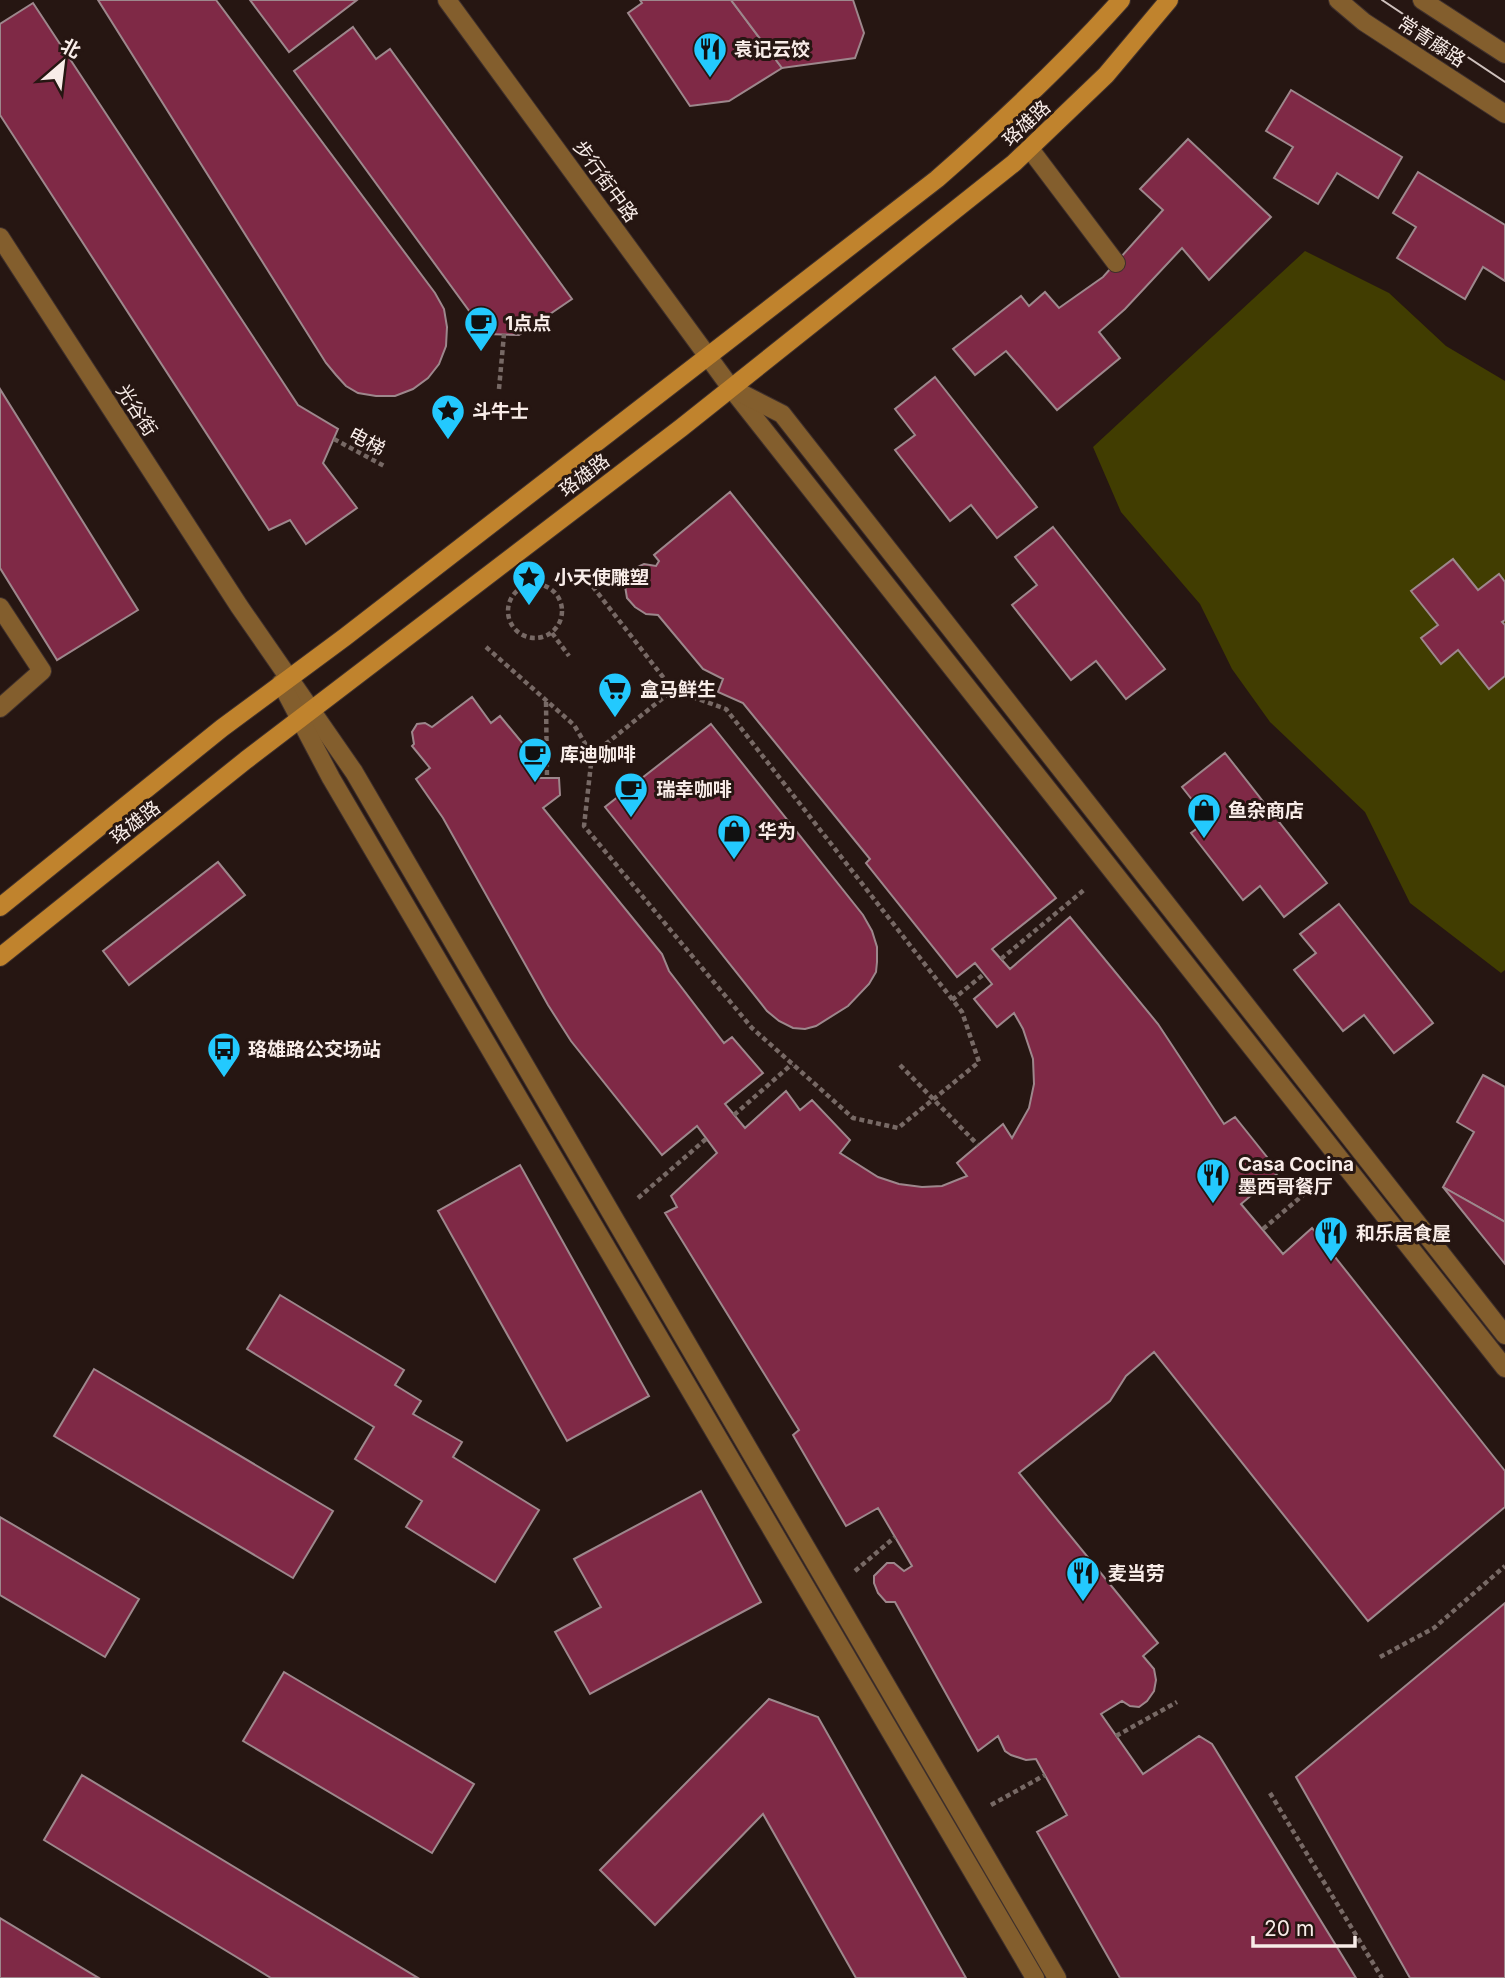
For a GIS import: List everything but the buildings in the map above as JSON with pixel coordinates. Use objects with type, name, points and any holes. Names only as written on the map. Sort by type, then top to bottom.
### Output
[{"type":"main road","name":"珞雄路","points":[[0,907],[222,728],[937,178],[985,138],[1077,49],[1121,0]]},
{"type":"main road","name":"珞雄路","points":[[0,957],[306,714],[731,387],[1030,149],[1105,75],[1169,0]]},
{"type":"street","name":"步行街中路","points":[[447,0],[707,356],[1505,1368]]},
{"type":"street","name":"常青藤路","points":[[1338,0],[1364,22],[1505,114]]},
{"type":"street","name":"常青藤路","points":[[1422,0],[1505,54]]},
{"type":"street","points":[[1030,149],[1116,263]]},
{"type":"street","name":"光谷街","points":[[0,237],[306,714]]},
{"type":"street","points":[[731,387],[782,414],[1505,1335]]},
{"type":"street","points":[[0,607],[42,671],[0,708]]},
{"type":"street","points":[[306,714],[352,814],[1035,1978]]},
{"type":"street","points":[[306,714],[361,784],[1057,1978]]},
{"type":"path","points":[[499,389],[504,334]]},
{"type":"path","name":"电梯","points":[[334,439],[386,467]]},
{"type":"path","points":[[486,647],[574,725],[592,755],[584,826],[752,1028],[853,1118],[898,1128],[979,1062],[962,1012],[726,709],[673,690],[583,574]]},
{"type":"path","points":[[532,583],[541,584],[557,594],[561,602],[562,619],[552,633],[545,637],[528,638],[513,629],[507,613],[511,597],[517,590],[532,583]]},
{"type":"path","points":[[552,633],[569,656]]},
{"type":"path","points":[[592,755],[673,690]]},
{"type":"path","points":[[546,701],[547,778]]},
{"type":"path","points":[[1001,959],[1084,890]]},
{"type":"path","points":[[952,1000],[984,974]]},
{"type":"path","points":[[734,1115],[792,1064]]},
{"type":"path","points":[[900,1065],[978,1145]]},
{"type":"path","points":[[638,1198],[706,1139]]},
{"type":"path","points":[[1262,1229],[1315,1185]]},
{"type":"path","points":[[855,1571],[895,1537]]},
{"type":"path","points":[[1380,1657],[1434,1628],[1505,1566]]},
{"type":"path","points":[[1116,1736],[1177,1702]]},
{"type":"path","points":[[991,1805],[1045,1775]]},
{"type":"path","points":[[1270,1793],[1382,1978]]},
{"type":"shaded area","points":[[1305,251],[1389,293],[1446,346],[1505,381],[1505,970],[1501,973],[1410,903],[1365,812],[1270,722],[1232,669],[1200,604],[1121,512],[1093,447]]},
{"type":"tram line","points":[[1382,0],[1505,82]]},
{"type":"place","name":"袁记云饺","points":[[710,79]]},
{"type":"place","name":"1点点","points":[[481,353]]},
{"type":"place","name":"斗牛士","points":[[448,441]]},
{"type":"place","name":"小天使雕塑","points":[[529,607]]},
{"type":"place","name":"盒马鲜生","points":[[615,719]]},
{"type":"place","name":"库迪咖啡","points":[[535,784]]},
{"type":"place","name":"瑞幸咖啡","points":[[631,819]]},
{"type":"place","name":"鱼杂商店","points":[[1204,840]]},
{"type":"place","name":"华为","points":[[734,861]]},
{"type":"place","name":"珞雄路公交场站","points":[[224,1079]]},
{"type":"place","name":"Casa Cocina 墨西哥餐厅","points":[[1213,1205]]},
{"type":"place","name":"和乐居食屋","points":[[1331,1263]]},
{"type":"place","name":"麦当劳","points":[[1083,1603]]}]
